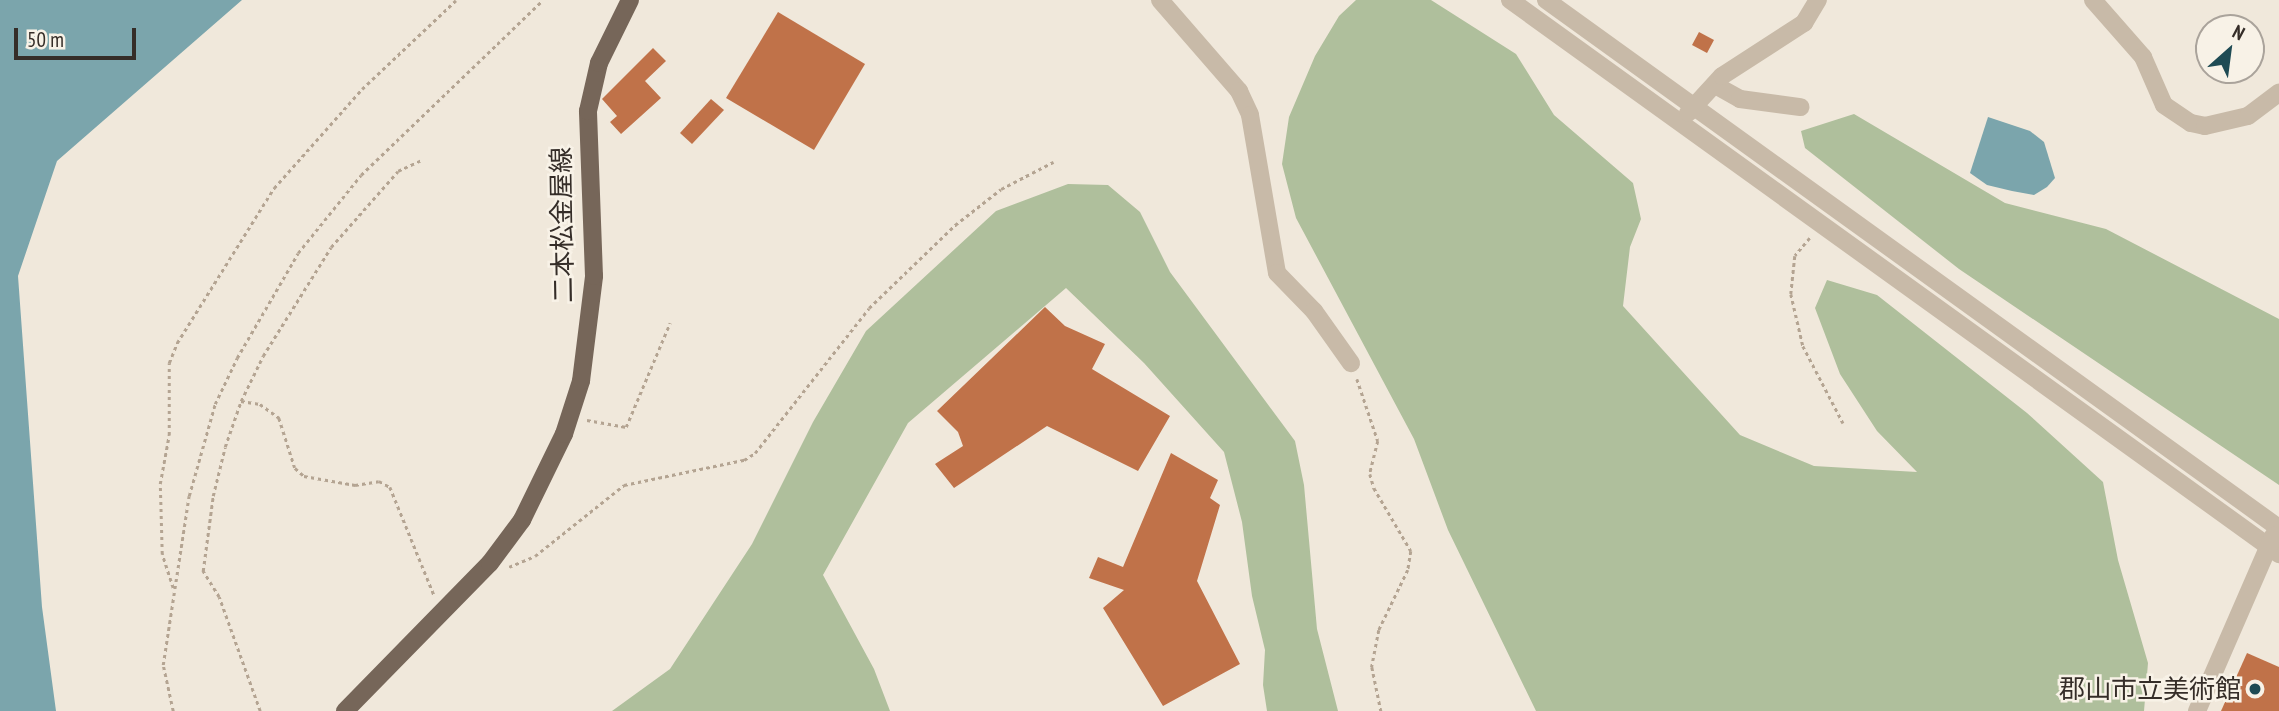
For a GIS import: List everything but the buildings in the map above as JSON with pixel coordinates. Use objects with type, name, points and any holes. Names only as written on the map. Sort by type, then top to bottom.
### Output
[{"type":"main road","name":"二本松金屋線","points":[[345,711],[490,563],[548,475],[581,381],[594,276],[588,111],[599,63],[631,0]]},
{"type":"street","points":[[1160,0],[1240,91],[1250,115],[1277,273],[1314,311],[1351,363]]},
{"type":"street","points":[[1510,0],[1822,222],[2274,550]]},
{"type":"street","points":[[1546,0],[1696,105],[2278,527],[2274,550],[2197,711]]},
{"type":"street","points":[[1681,121],[1714,85],[1762,47],[1804,23],[1818,0]]},
{"type":"street","points":[[2093,0],[2143,57],[2164,105],[2190,123],[2205,127],[2248,116],[2279,93]]},
{"type":"street","points":[[1714,85],[1740,99],[1800,107]]},
{"type":"path","points":[[173,588],[162,554],[160,484],[169,435],[169,363],[177,343],[274,188],[362,89],[457,0]]},
{"type":"path","points":[[173,711],[163,665],[173,588],[188,496],[215,404],[298,253],[413,121],[543,0]]},
{"type":"path","points":[[260,711],[219,597],[203,571],[213,496],[240,401],[331,247],[398,171],[422,160]]},
{"type":"path","points":[[490,563],[501,568],[520,565],[624,485],[744,460],[755,453],[869,308],[955,225],[1001,189],[1053,162]]},
{"type":"path","points":[[1822,222],[1795,256],[1790,275],[1791,294],[1803,346],[1843,423]]},
{"type":"path","points":[[570,416],[626,426],[670,323]]},
{"type":"path","points":[[1351,363],[1378,441],[1370,474],[1374,488],[1411,551],[1408,570],[1379,630],[1372,667],[1381,711]]},
{"type":"path","points":[[240,401],[260,404],[279,418],[295,468],[304,476],[355,485],[379,481],[390,487],[434,592],[438,618]]},
{"type":"green space","points":[[1356,0],[1431,0],[1516,54],[1554,115],[1633,183],[1641,219],[1630,247],[1623,306],[1740,435],[1814,466],[1917,472],[1877,431],[1840,374],[1815,308],[1827,280],[1877,295],[2027,413],[2103,482],[2118,560],[2148,663],[2144,711],[1536,711],[1448,530],[1414,439],[1296,218],[1282,164],[1289,117],[1315,56],[1339,16]]},
{"type":"green space","points":[[1854,114],[2005,203],[2106,229],[2279,319],[2279,485],[1959,269],[1805,148],[1801,131]]},
{"type":"green space","points":[[1068,184],[1108,185],[1140,212],[1170,272],[1295,441],[1304,485],[1317,629],[1338,711],[1267,711],[1263,685],[1265,650],[1252,596],[1242,522],[1224,452],[1144,363],[1066,288],[908,423],[823,575],[874,669],[890,711],[612,711],[670,669],[752,544],[813,422],[866,331],[996,211]]},
{"type":"water","points":[[0,0],[242,0],[57,161],[18,276],[42,607],[56,711],[0,711]]},
{"type":"water","points":[[1988,117],[2030,131],[2044,142],[2055,178],[2047,187],[2034,195],[2012,191],[1987,185],[1970,173]]},
{"type":"place","name":"郡山市立美術館","points":[[2255,689]]}]
